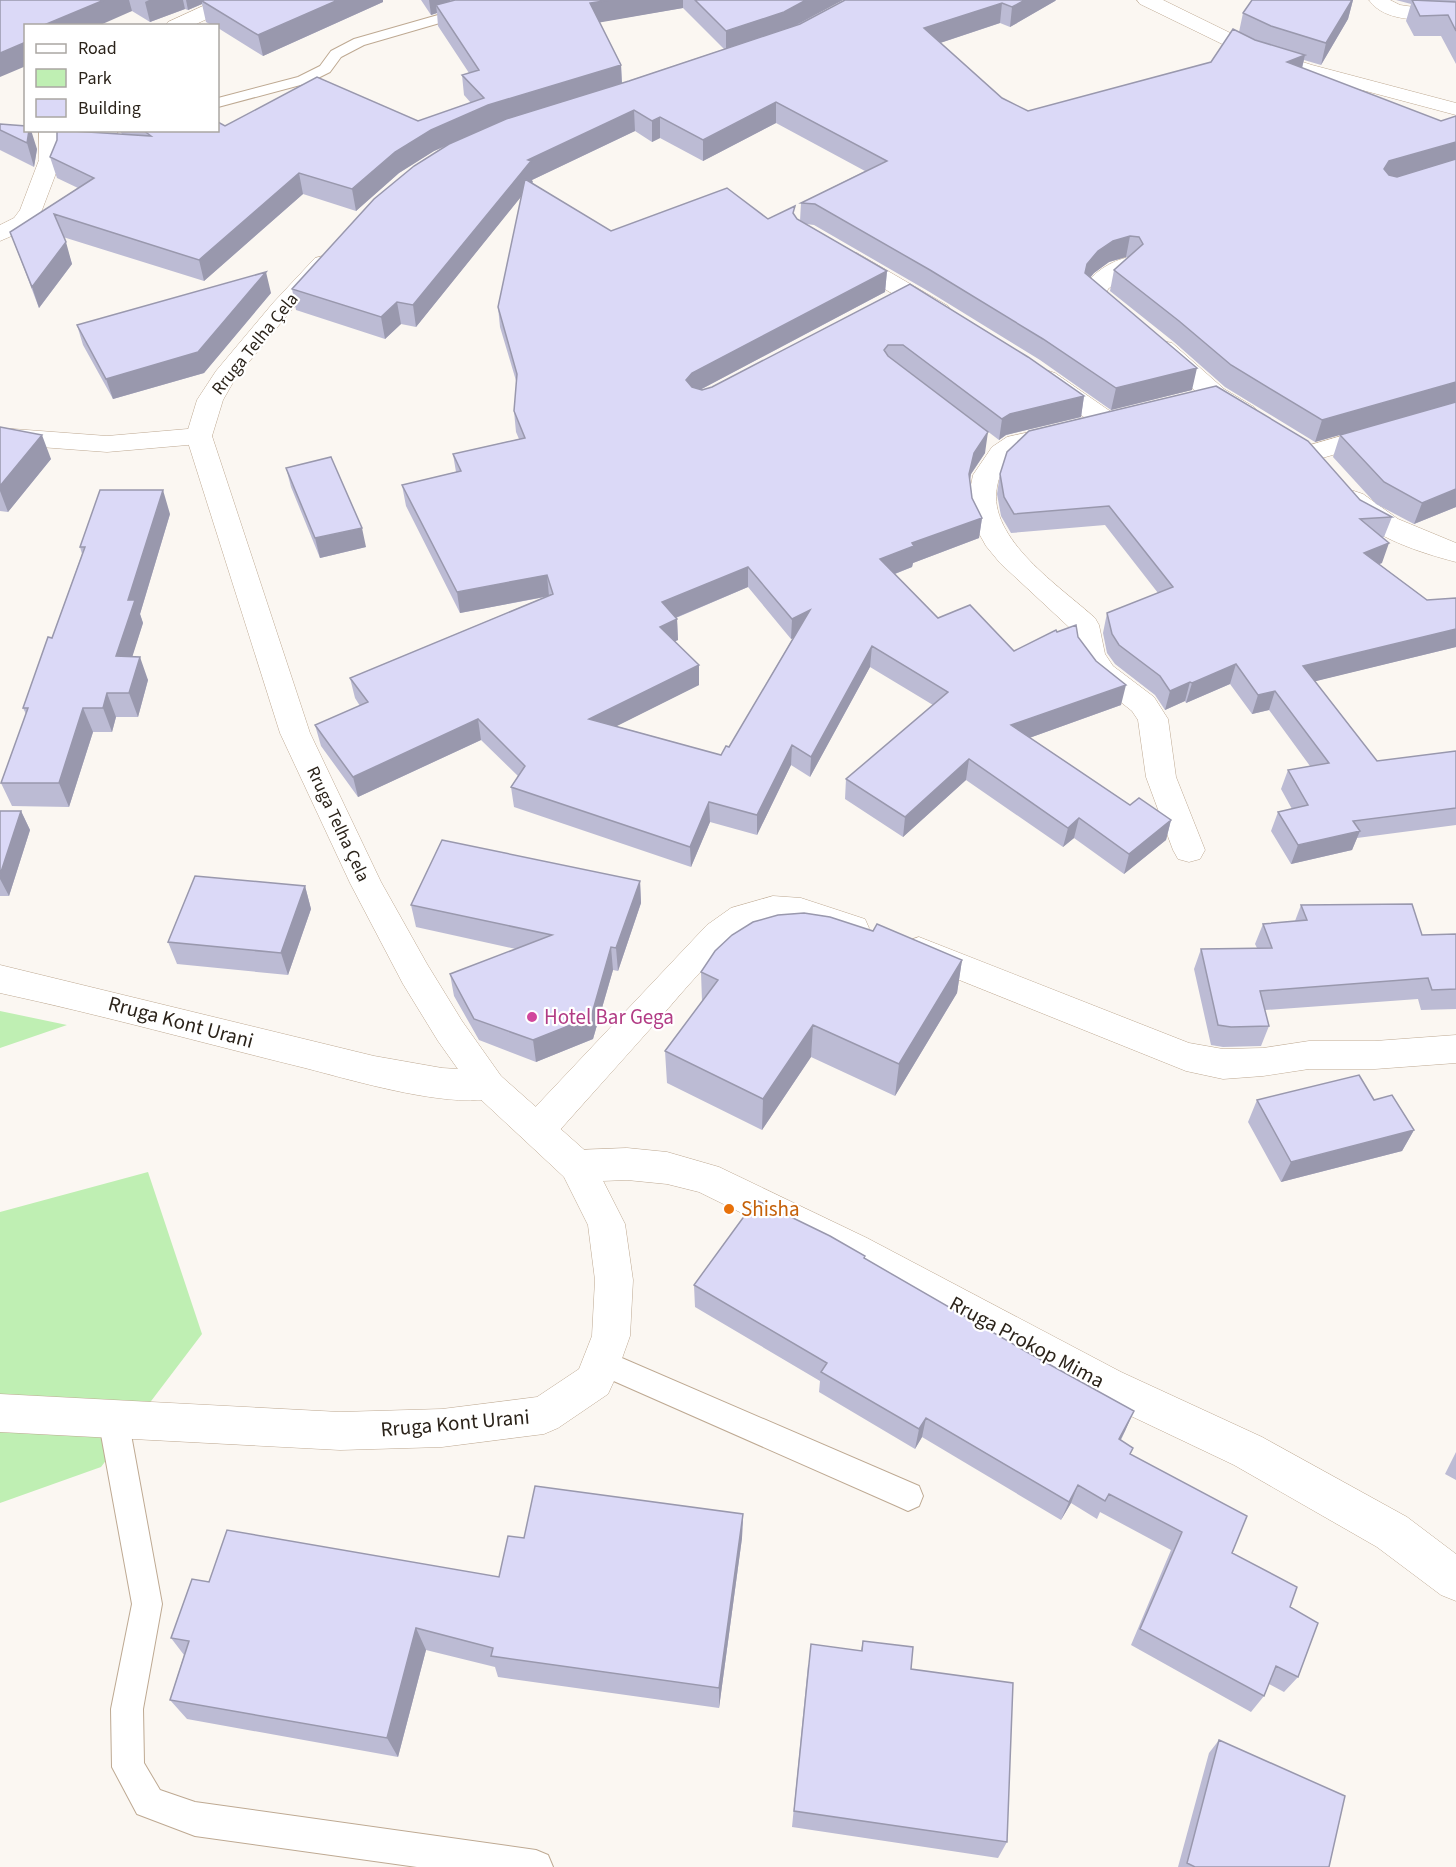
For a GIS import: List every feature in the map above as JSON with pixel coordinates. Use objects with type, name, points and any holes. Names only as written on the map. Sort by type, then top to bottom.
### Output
[{"type":"street","points":[[179,24],[232,0]]},
{"type":"street","points":[[1147,0],[1198,27],[1258,54],[1305,69],[1456,109]]},
{"type":"street","points":[[1378,0],[1384,8],[1397,11],[1456,14]]},
{"type":"street","points":[[0,234],[22,223],[31,210],[50,160],[51,138]]},
{"type":"street","points":[[825,244],[896,298],[962,324]]},
{"type":"street","name":"Rruga Telha Çela","points":[[337,249],[281,309],[225,376],[210,400],[200,436],[295,733],[366,883],[410,964],[450,1031],[489,1086]]},
{"type":"street","points":[[1125,265],[1096,286],[1095,294],[1215,394],[1264,424]]},
{"type":"street","points":[[1025,364],[1119,419],[1016,443],[992,446],[982,495],[985,519],[996,540],[1010,557],[1085,625],[1091,656],[1103,673],[1143,704],[1154,719],[1161,777],[1189,850]]},
{"type":"street","points":[[1183,403],[1215,394]]},
{"type":"street","points":[[1456,411],[1317,461],[1365,512],[1411,537],[1456,553]]},
{"type":"street","points":[[0,436],[107,444],[200,436]]},
{"type":"street","points":[[538,1129],[719,934],[743,917],[773,909],[801,911],[890,939],[1186,1057],[1222,1064],[1263,1062],[1309,1055],[1375,1055],[1456,1049]]},
{"type":"street","name":"Rruga Kont Urani","points":[[0,979],[75,994],[279,1048],[407,1078],[453,1086],[489,1086],[577,1166],[606,1224],[614,1280],[610,1336],[594,1381],[544,1415],[442,1428],[340,1431],[0,1413]]},
{"type":"street","name":"Rruga Prokop Mima","points":[[577,1166],[637,1165],[667,1168],[706,1178],[854,1250],[1107,1385],[1248,1451],[1392,1532],[1456,1580]]},
{"type":"lane","points":[[219,103],[303,80],[325,69],[336,54],[359,42],[400,28],[452,15]]},
{"type":"lane","points":[[51,138],[96,132]]},
{"type":"lane","points":[[601,1362],[908,1496]]},
{"type":"lane","points":[[113,1418],[147,1604],[127,1709],[128,1767],[149,1802],[195,1819],[536,1867]]},
{"type":"green space","points":[[0,1011],[67,1025],[0,1048]]},
{"type":"green space","points":[[148,1172],[202,1334],[101,1467],[0,1503],[0,1212]]},
{"type":"building","points":[[0,0],[104,0],[46,24],[24,24],[24,43],[0,53]]},
{"type":"building","points":[[338,0],[258,35],[202,1]]},
{"type":"building","points":[[455,0],[610,0],[590,3],[621,65],[488,105],[431,130],[395,152],[352,189],[299,173],[199,260],[54,214],[66,242],[32,287],[10,232],[94,178],[50,157],[57,140],[57,132],[151,136],[146,132],[219,132],[219,123],[225,126],[317,77],[418,121],[484,98],[462,75],[479,70],[436,5]]},
{"type":"building","points":[[695,0],[806,0],[784,12],[726,31]]},
{"type":"building","points":[[845,0],[1025,0],[1012,7],[1002,3],[924,28],[1002,98],[1028,111],[1211,62],[1233,29],[1255,40],[1305,55],[1287,62],[1441,121],[1456,116],[1456,142],[1389,161],[1384,169],[1389,175],[1397,177],[1456,159],[1456,382],[1322,420],[1231,365],[1114,270],[1143,244],[1139,237],[1130,236],[1113,241],[1098,251],[1087,264],[1085,273],[1197,368],[1116,388],[1043,339],[930,270],[815,204],[801,203],[887,161],[776,102],[703,140],[660,117],[652,121],[634,110],[528,160],[531,161],[413,305],[397,302],[381,317],[292,289],[374,199],[414,166],[449,144],[506,119],[800,24]]},
{"type":"building","points":[[1252,0],[1352,0],[1326,43],[1271,26],[1243,13]]},
{"type":"building","points":[[1412,0],[1456,2],[1456,31],[1448,15],[1420,16]]},
{"type":"building","points":[[0,124],[24,126],[24,132],[29,132],[27,143],[0,130]]},
{"type":"building","points":[[525,179],[611,231],[727,188],[768,219],[795,206],[793,213],[797,219],[887,271],[692,373],[686,380],[692,387],[702,390],[712,387],[910,284],[1028,357],[1084,396],[1010,414],[1002,419],[903,345],[888,345],[884,350],[888,356],[988,432],[974,453],[969,474],[972,498],[982,518],[912,543],[914,546],[880,559],[938,618],[970,605],[1014,651],[1056,630],[1057,632],[1076,625],[1078,637],[1096,661],[1126,685],[1011,725],[1130,805],[1139,798],[1171,820],[1129,854],[1079,818],[1068,828],[969,759],[905,817],[846,779],[948,692],[872,646],[811,757],[792,745],[757,815],[709,802],[690,847],[511,787],[525,766],[478,719],[353,777],[315,725],[368,702],[350,678],[553,594],[547,575],[457,592],[402,485],[461,471],[453,454],[525,438],[514,411],[517,374],[498,307]],"holes":[[[748,567],[792,619],[810,610],[729,747],[726,746],[721,755],[589,719],[699,665],[660,627],[677,619],[662,602]]]},
{"type":"building","points":[[266,272],[198,352],[106,379],[77,325]]},
{"type":"building","points":[[1216,386],[1308,441],[1360,500],[1392,517],[1360,519],[1389,543],[1364,553],[1427,600],[1456,598],[1456,629],[1303,666],[1377,761],[1456,751],[1456,808],[1353,821],[1360,831],[1298,845],[1278,812],[1308,805],[1288,770],[1329,763],[1275,691],[1258,695],[1236,664],[1170,691],[1160,676],[1119,645],[1112,634],[1107,613],[1173,587],[1109,506],[1014,514],[1004,497],[1000,474],[1007,452],[1029,431]]},
{"type":"building","points":[[1456,402],[1456,489],[1422,503],[1384,482],[1340,435]]},
{"type":"building","points":[[0,427],[42,435],[0,486]]},
{"type":"building","points":[[331,457],[362,528],[315,538],[286,468]]},
{"type":"building","points":[[100,490],[163,490],[128,600],[135,600],[116,656],[140,657],[129,693],[107,693],[103,708],[83,708],[59,783],[1,783],[28,708],[23,708],[48,637],[52,638],[85,547],[80,547]]},
{"type":"building","points":[[0,811],[21,811],[0,875]]},
{"type":"building","points":[[442,840],[640,881],[616,948],[611,947],[591,1017],[533,1040],[474,1019],[450,974],[552,935],[411,905]]},
{"type":"building","points":[[195,876],[305,886],[281,953],[168,942]]},
{"type":"building","points":[[1412,904],[1422,935],[1456,934],[1456,989],[1432,990],[1428,978],[1260,991],[1269,1026],[1218,1025],[1201,949],[1272,948],[1263,924],[1307,920],[1301,905]]},
{"type":"building","points":[[804,913],[830,917],[873,931],[877,924],[962,960],[899,1064],[813,1025],[763,1099],[665,1051],[718,980],[701,972],[715,951],[732,935],[753,922],[778,915]]},
{"type":"building","points":[[1359,1075],[1374,1100],[1392,1095],[1414,1130],[1291,1162],[1257,1100]]},
{"type":"building","points":[[756,1200],[830,1236],[1025,1351],[1134,1411],[1119,1439],[1133,1448],[1130,1454],[1247,1516],[1232,1553],[1297,1587],[1290,1607],[1318,1623],[1298,1677],[1276,1666],[1264,1696],[1140,1629],[1182,1532],[1109,1494],[1105,1501],[1078,1485],[1069,1502],[926,1418],[919,1429],[821,1372],[827,1363],[694,1285]]},
{"type":"building","points":[[535,1486],[743,1514],[719,1688],[491,1656],[493,1648],[416,1628],[387,1738],[170,1700],[189,1641],[171,1638],[192,1579],[209,1582],[227,1530],[499,1577],[508,1536],[524,1538]]},
{"type":"building","points":[[863,1641],[913,1647],[911,1669],[1013,1683],[1007,1842],[794,1811],[811,1644],[862,1651]]},
{"type":"building","points":[[1219,1740],[1345,1796],[1329,1867],[1195,1867],[1187,1863]]},
{"type":"place","name":"Hotel Bar Gega","points":[[532,1017]]},
{"type":"place","name":"Shisha","points":[[729,1209]]}]
